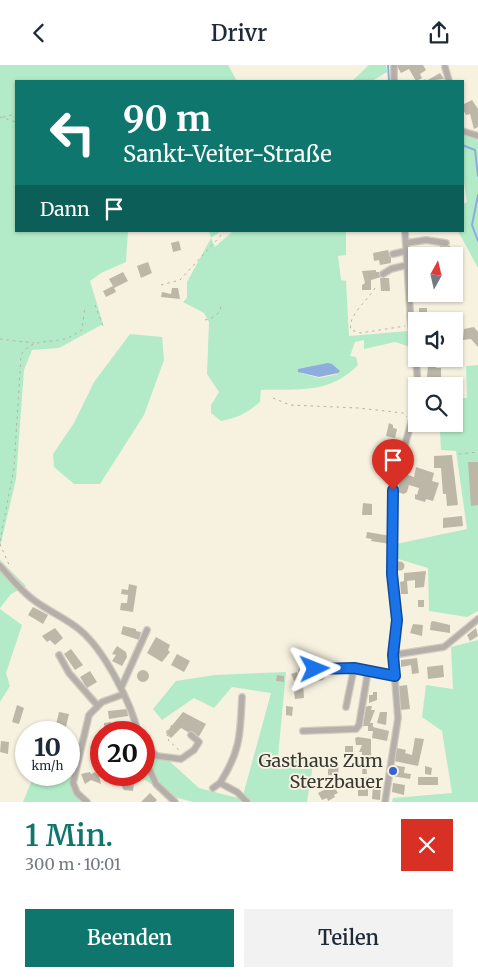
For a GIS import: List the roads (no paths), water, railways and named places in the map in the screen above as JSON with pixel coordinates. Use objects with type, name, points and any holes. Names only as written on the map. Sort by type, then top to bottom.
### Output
[{"type":"street","points":[[394,65],[394,80]]},
{"type":"street","points":[[445,67],[449,80]]},
{"type":"street","points":[[464,132],[478,136]]},
{"type":"street","points":[[405,232],[409,312]]},
{"type":"street","points":[[406,243],[426,240],[446,243]]},
{"type":"street","points":[[393,254],[406,251]]},
{"type":"street","points":[[383,275],[391,269],[407,265]]},
{"type":"street","points":[[384,802],[398,718],[393,655],[397,620],[392,574],[394,542],[392,503],[393,490],[410,432]]},
{"type":"street","points":[[0,566],[36,602],[71,623],[90,639],[121,688],[135,721]]},
{"type":"street","points":[[393,655],[444,647],[478,619]]},
{"type":"street","points":[[121,688],[147,630]]},
{"type":"street","points":[[59,655],[69,673],[98,706]]},
{"type":"street","points":[[302,671],[354,668],[395,676]]},
{"type":"street","points":[[346,707],[354,668]]},
{"type":"street","points":[[303,731],[356,729],[368,671]]},
{"type":"street","points":[[87,802],[77,793],[74,783],[89,715],[102,702],[124,694]]},
{"type":"street","points":[[213,788],[220,783],[234,761],[239,746],[242,697]]},
{"type":"street","points":[[155,753],[163,758],[186,757],[199,742],[191,735]]},
{"type":"street","points":[[155,781],[175,802]]},
{"type":"street","points":[[220,783],[237,792],[247,802]]},
{"type":"water","points":[[328,363],[340,371],[319,377],[298,372],[298,369]]},
{"type":"waterway","points":[[388,65],[389,80]]},
{"type":"waterway","points":[[464,146],[475,150],[478,176]]},
{"type":"waterway","points":[[478,195],[472,225],[478,241]]},
{"type":"place","name":"Gasthaus Zum Sterzbauer","points":[[393,771]]}]
